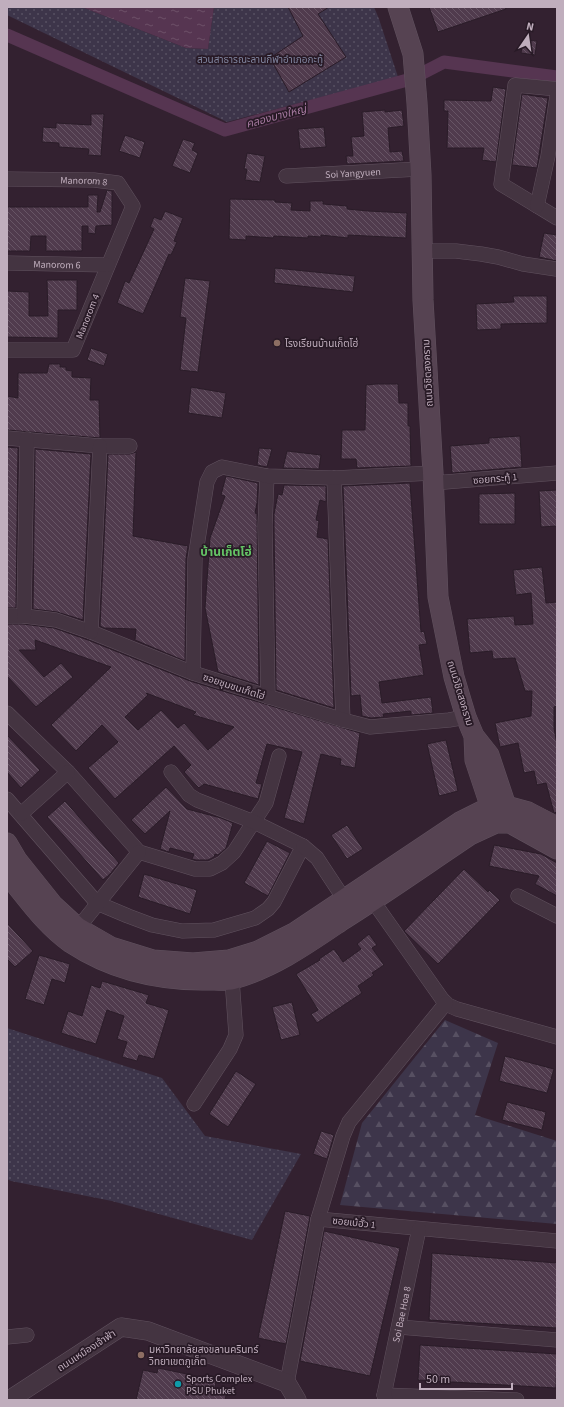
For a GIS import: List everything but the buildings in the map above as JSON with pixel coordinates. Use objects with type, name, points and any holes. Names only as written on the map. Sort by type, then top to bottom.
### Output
[{"type":"main road","name":"ถนนวิชิตสงคราม","points":[[398,7],[413,54],[417,103],[420,168],[422,300],[433,478],[438,598],[454,677],[466,717],[474,736],[475,760],[500,815]]},
{"type":"main road","points":[[10,867],[78,928],[111,947],[153,960],[193,963],[230,960],[258,951],[294,933],[460,822],[528,812],[555,821]]},
{"type":"main road","points":[[500,815],[557,849]]},
{"type":"main road","points":[[7,843],[10,867],[50,924],[71,942],[111,964],[161,978],[194,980],[232,979],[265,967],[301,948],[500,815]]},
{"type":"street","points":[[557,89],[515,85],[501,184],[557,218]]},
{"type":"street","points":[[537,206],[548,156],[557,96]]},
{"type":"street","name":"Soi Yangyuen","points":[[286,176],[420,168]]},
{"type":"street","name":"Manorom 8","points":[[7,179],[94,180],[118,183],[133,206],[108,264]]},
{"type":"street","points":[[422,251],[456,251],[480,254],[523,264],[556,269]]},
{"type":"street","name":"Manorom 6","points":[[7,263],[108,264]]},
{"type":"street","name":"Manorom 4","points":[[7,350],[73,350],[108,264]]},
{"type":"street","points":[[7,438],[100,446],[130,446]]},
{"type":"street","points":[[24,616],[27,439]]},
{"type":"street","points":[[91,632],[100,446]]},
{"type":"street","name":"ซอยกระทู้ 1","points":[[193,673],[194,559],[207,482],[212,472],[222,467],[267,476],[334,478],[433,478],[557,473]]},
{"type":"street","points":[[267,476],[265,526],[268,697]]},
{"type":"street","points":[[334,478],[343,720]]},
{"type":"street","name":"ซอยชุมชนเก็ตโฮ่","points":[[7,616],[24,616],[56,620],[91,632],[193,673],[370,727],[449,720],[466,717]]},
{"type":"street","points":[[7,713],[68,772],[139,852],[195,870],[210,869],[222,863],[234,852],[266,803],[279,756]]},
{"type":"street","points":[[21,814],[68,772]]},
{"type":"street","points":[[171,772],[189,795],[197,800],[254,822],[303,846],[317,858],[344,899]]},
{"type":"street","points":[[7,799],[97,903],[152,925],[182,932],[214,930],[256,918],[268,909],[274,902],[303,846]]},
{"type":"street","points":[[78,928],[139,852]]},
{"type":"street","points":[[518,896],[557,916]]},
{"type":"street","points":[[373,901],[446,1003],[457,1009],[557,1037]]},
{"type":"street","points":[[194,1104],[230,1049],[236,1035],[232,979]]},
{"type":"street","points":[[318,1219],[342,1136],[349,1122],[446,1003]]},
{"type":"street","name":"ซอยเบ้ฮั้ว 1","points":[[287,1383],[318,1219],[557,1241]]},
{"type":"street","name":"Soi Bae Hoa 8","points":[[385,1398],[419,1229]]},
{"type":"street","name":"ถนนเหมืองเจ้าฟ้า","points":[[8,1400],[121,1327],[148,1331],[287,1383]]},
{"type":"street","points":[[399,1327],[557,1340]]},
{"type":"street","points":[[7,1337],[27,1335]]},
{"type":"street","points":[[287,1383],[297,1400]]},
{"type":"street","points":[[385,1398],[517,1400]]},
{"type":"green space","name":"สวนสาธารณะลานกีฬาอำเภอกะทู้","points":[[7,7],[82,7],[186,48],[208,49],[214,7],[374,7],[398,77],[227,122],[7,15]]},
{"type":"green space","points":[[445,1020],[498,1043],[475,1115],[557,1141],[557,1224],[340,1205],[362,1123]]},
{"type":"green space","points":[[7,1028],[162,1078],[205,1136],[301,1154],[252,1240],[112,1201],[7,1179]]},
{"type":"water","points":[[82,7],[214,7],[208,49],[186,48]]},
{"type":"waterway","name":"คลองบางใหญ่","points":[[7,35],[225,130],[411,79],[444,62],[557,77]]},
{"type":"place","name":"โรงเรียนบ้านเก็ตโฮ่","points":[[277,343]]},
{"type":"place","name":"มหาวิทยาลัยสงขลานครินทร์ วิทยาเขตภูเก็ต","points":[[141,1355]]},
{"type":"place","name":"Sports Complex PSU Phuket","points":[[178,1384]]},
{"type":"district","name":"บ้านเก็ตโฮ่","points":[[226,552]]}]
